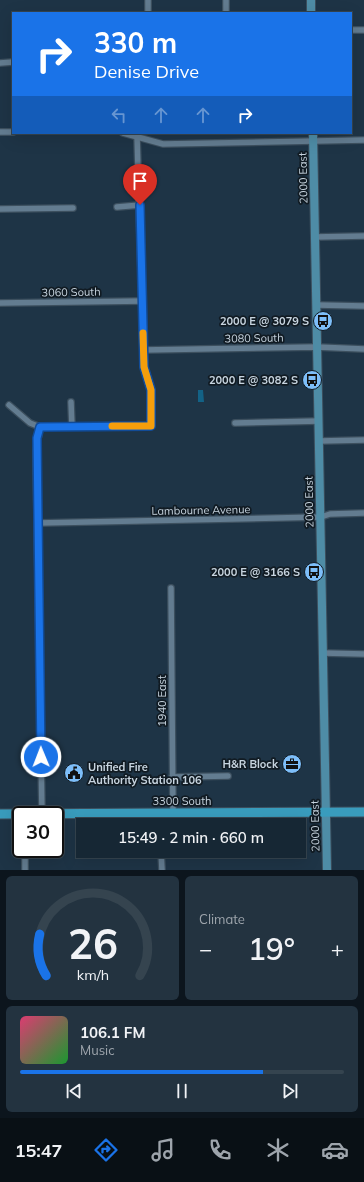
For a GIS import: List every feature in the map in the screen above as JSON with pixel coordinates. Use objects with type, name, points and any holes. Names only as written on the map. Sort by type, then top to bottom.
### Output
[{"type":"main road","name":"3300 South","points":[[64,814],[364,812]]},
{"type":"main road","name":"3300 South","points":[[0,814],[12,814]]},
{"type":"street","points":[[148,0],[148,12]]},
{"type":"street","points":[[226,0],[226,12]]},
{"type":"street","points":[[311,0],[311,12]]},
{"type":"street","points":[[352,30],[364,30]]},
{"type":"street","points":[[0,62],[12,62]]},
{"type":"street","points":[[0,132],[12,132]]},
{"type":"street","points":[[128,134],[164,144],[364,140]]},
{"type":"street","name":"2000 East","points":[[314,134],[327,870]]},
{"type":"street","points":[[9,405],[30,422],[40,427],[151,426],[151,390],[144,367],[143,350],[143,301],[137,136]]},
{"type":"street","points":[[117,207],[140,205]]},
{"type":"street","points":[[0,209],[73,208]]},
{"type":"street","points":[[315,237],[364,236]]},
{"type":"street","name":"3060 South","points":[[0,303],[143,301]]},
{"type":"street","points":[[317,305],[364,306]]},
{"type":"street","name":"3080 South","points":[[143,350],[317,347],[364,349]]},
{"type":"street","points":[[72,402],[72,427]]},
{"type":"street","points":[[235,423],[319,421]]},
{"type":"street","points":[[40,427],[36,450],[42,806]]},
{"type":"street","points":[[319,441],[364,440]]},
{"type":"street","name":"Lambourne Avenue","points":[[38,523],[320,517],[330,514],[364,513]]},
{"type":"street","name":"1940 East","points":[[171,588],[173,813]]},
{"type":"street","points":[[323,654],[364,654]]},
{"type":"street","points":[[172,777],[228,776]]},
{"type":"street","points":[[161,813],[161,818]]},
{"type":"street","points":[[25,858],[25,870]]},
{"type":"street","points":[[162,858],[162,870]]},
{"type":"water","points":[[198,390],[203,390],[204,402],[198,402]]},
{"type":"slow traffic","points":[[112,426],[151,426],[151,390],[144,367],[143,333]]},
{"type":"place","name":"2000 E @ 3079 S","points":[[323,321]]},
{"type":"place","name":"2000 E @ 3082 S","points":[[312,380]]},
{"type":"place","name":"2000 E @ 3166 S","points":[[314,572]]},
{"type":"place","name":"H&R Block","points":[[292,764]]},
{"type":"place","name":"Unified Fire Authority Station 106","points":[[74,773]]},
{"type":"route","points":[[41,757],[37,438],[40,427],[151,426],[151,390],[144,367],[140,205]]}]
